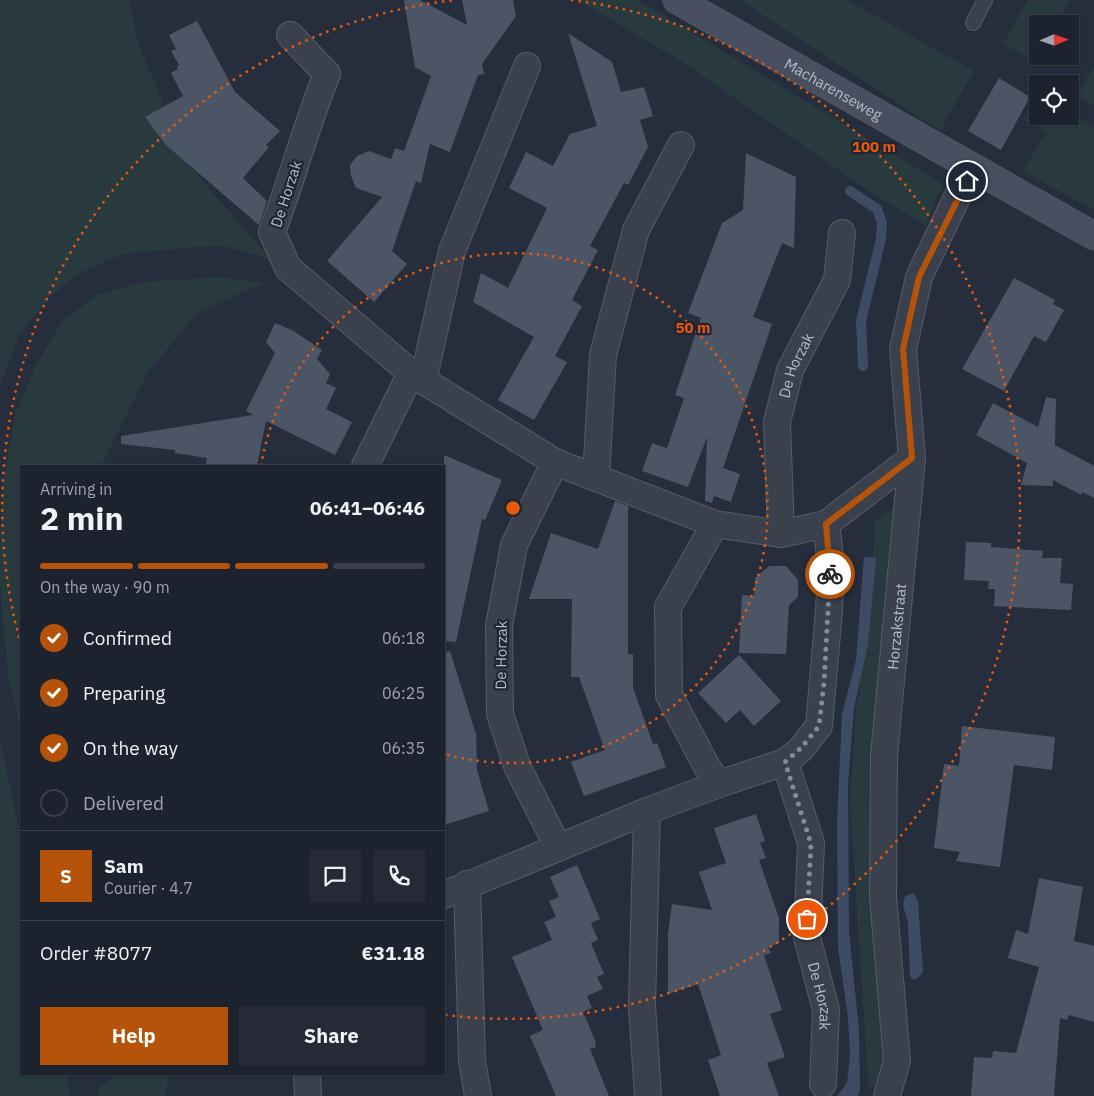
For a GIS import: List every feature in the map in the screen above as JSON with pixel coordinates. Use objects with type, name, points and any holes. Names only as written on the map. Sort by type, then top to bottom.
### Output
[{"type":"street","name":"Macharenseweg","points":[[677,0],[974,170],[1094,236]]},
{"type":"street","name":"De Horzak","points":[[290,35],[327,74],[314,106],[289,187],[272,232],[288,268],[417,377],[555,462],[715,524],[780,534],[826,524],[912,458]]},
{"type":"street","points":[[366,465],[417,377],[452,251],[526,66]]},
{"type":"street","points":[[596,478],[603,355],[636,230],[680,145]]},
{"type":"street","name":"Horzakstraat","points":[[887,1096],[897,1060],[883,896],[884,756],[912,458],[903,349],[919,277],[960,191],[974,170]]},
{"type":"street","name":"De Horzak","points":[[780,534],[777,422],[790,370],[836,280],[842,234]]},
{"type":"street","name":"De Horzak","points":[[555,462],[514,545],[499,626],[500,714],[517,766],[558,847]]},
{"type":"street","points":[[715,524],[668,607],[669,695],[707,767],[719,784]]},
{"type":"street","points":[[445,895],[647,811],[785,762],[801,748],[819,726],[829,610],[830,564],[826,524]]},
{"type":"street","name":"De Horzak","points":[[785,762],[811,844],[807,937],[826,1010],[823,1084]]},
{"type":"street","points":[[647,811],[642,1006],[648,1096]]},
{"type":"street","points":[[467,884],[472,1061],[478,1096]]},
{"type":"street","points":[[307,1075],[308,1096]]},
{"type":"lane","points":[[972,23],[985,0]]},
{"type":"shaded area","points":[[0,0],[129,0],[138,43],[189,165],[271,260],[224,246],[195,247],[123,254],[79,273],[51,296],[19,335],[0,386]]},
{"type":"shaded area","points":[[578,0],[638,0],[943,184],[925,225],[863,187],[684,63]]},
{"type":"shaded area","points":[[740,0],[847,0],[974,71],[940,131]]},
{"type":"shaded area","points":[[1028,0],[1069,0],[1061,15],[1029,15],[1029,58],[1003,44]]},
{"type":"shaded area","points":[[1094,66],[1094,105],[1079,96],[1079,92]]},
{"type":"shaded area","points":[[1029,109],[1029,123],[1023,119]]},
{"type":"shaded area","points":[[1079,119],[1094,127],[1094,210],[1023,171],[1046,133],[1033,125],[1079,125]]},
{"type":"shaded area","points":[[221,277],[263,283],[197,313],[146,375],[101,465],[20,465],[20,729],[8,674],[0,586],[0,535],[4,478],[15,415],[35,367],[63,320],[99,294],[143,282]]},
{"type":"shaded area","points":[[903,501],[893,702],[889,1042],[879,1078],[869,1093],[850,803],[856,712],[870,613],[875,521]]},
{"type":"shaded area","points":[[0,740],[20,833],[20,1075],[66,1075],[70,1096],[0,1096]]},
{"type":"shaded area","points":[[118,1075],[170,1075],[164,1096],[99,1096],[98,1088]]},
{"type":"water","points":[[864,557],[876,558],[868,645],[854,708],[848,783],[849,931],[859,1031],[860,1089],[858,1096],[837,1096],[847,1083],[850,1055],[848,1018],[838,947],[837,823],[842,714],[856,660]]},
{"type":"water","points":[[914,893],[918,902],[923,971],[918,978],[913,980],[910,976],[908,923],[903,905],[905,896]]},
{"type":"building","points":[[404,0],[420,0],[467,25],[462,0],[513,0],[516,16],[482,64],[484,74],[478,75],[450,152],[430,144],[421,183],[416,181],[392,251],[407,264],[374,302],[327,261],[382,197],[356,188],[351,176],[350,165],[357,156],[369,151],[391,159],[395,148],[404,151],[431,76],[415,67]]},
{"type":"building","points":[[197,21],[235,92],[280,131],[266,145],[269,147],[243,178],[267,201],[259,225],[166,145],[145,117],[183,96],[171,73],[178,69],[179,65],[171,51],[176,49],[169,35]]},
{"type":"building","points":[[568,33],[612,62],[621,92],[644,87],[653,116],[640,120],[648,147],[628,185],[624,183],[590,246],[598,250],[572,300],[582,306],[555,356],[567,362],[534,420],[498,400],[534,337],[473,302],[481,273],[508,288],[547,208],[509,188],[526,152],[553,166],[570,134],[597,126]]},
{"type":"building","points":[[999,78],[1029,96],[1001,150],[968,131]]},
{"type":"building","points":[[746,153],[796,177],[794,248],[782,243],[753,317],[772,324],[723,468],[740,474],[731,502],[714,496],[712,503],[705,501],[707,437],[688,487],[642,471],[652,443],[667,448],[684,398],[675,395],[701,318],[688,313],[722,223],[743,210]]},
{"type":"building","points":[[1014,278],[1055,300],[1053,304],[1064,310],[1046,342],[1034,336],[1004,391],[962,369]]},
{"type":"building","points":[[275,323],[292,330],[322,350],[317,359],[330,374],[326,383],[336,388],[326,409],[352,422],[335,455],[266,421],[257,465],[206,465],[207,458],[175,453],[175,450],[121,444],[121,436],[253,415],[246,411],[275,353],[266,342]]},
{"type":"building","points":[[1046,397],[1056,399],[1055,445],[1094,466],[1094,498],[1082,492],[1081,495],[1053,480],[1053,486],[1021,485],[1027,463],[976,435],[993,403],[1038,427]]},
{"type":"building","points":[[444,455],[502,480],[485,520],[482,519],[456,642],[445,641]]},
{"type":"building","points":[[615,501],[628,506],[628,654],[633,654],[633,688],[653,744],[657,743],[666,767],[584,796],[571,762],[605,750],[579,677],[571,677],[572,599],[529,599],[551,533],[598,549]]},
{"type":"building","points":[[966,542],[991,543],[991,547],[1043,551],[1042,558],[1062,558],[1060,583],[1073,584],[1071,610],[994,606],[995,589],[988,589],[989,581],[964,580]]},
{"type":"building","points":[[769,566],[786,566],[798,580],[798,597],[789,605],[786,654],[739,653],[742,595],[754,596],[755,578]]},
{"type":"building","points":[[450,651],[476,734],[477,770],[489,811],[445,825],[445,652]]},
{"type":"building","points":[[739,655],[781,701],[754,726],[740,710],[726,723],[698,693]]},
{"type":"building","points":[[962,726],[1055,737],[1052,770],[1014,765],[1000,867],[956,861],[960,852],[934,848],[944,764],[959,766]]},
{"type":"building","points":[[756,814],[765,841],[760,843],[766,858],[759,860],[779,918],[779,943],[768,947],[771,953],[764,955],[782,1010],[770,1014],[785,1057],[767,1063],[779,1096],[720,1096],[708,1060],[721,1055],[698,984],[668,994],[668,934],[672,904],[712,910],[699,872],[726,863],[714,828]]},
{"type":"building","points":[[577,865],[600,919],[591,923],[598,940],[591,943],[604,974],[597,977],[603,989],[587,996],[592,1008],[583,1012],[595,1040],[596,1047],[590,1049],[609,1096],[556,1096],[530,1036],[543,1030],[512,957],[552,940],[544,922],[556,917],[549,901],[559,897],[550,877]]},
{"type":"building","points":[[1039,878],[1083,887],[1074,941],[1094,946],[1094,1022],[1069,1015],[1067,1020],[1060,1018],[1054,1096],[971,1096],[974,1057],[992,1058],[993,1051],[1016,1053],[1039,967],[1008,958],[1016,930],[1028,934]]},
{"type":"waterway","points":[[850,191],[877,209],[882,223],[881,239],[861,321],[863,366]]},
{"type":"way so far","points":[[807,919],[811,844],[785,762],[801,748],[819,726],[823,701],[830,574]]},
{"type":"route","points":[[830,574],[826,524],[912,458],[903,349],[919,277],[960,191],[967,181]]}]
